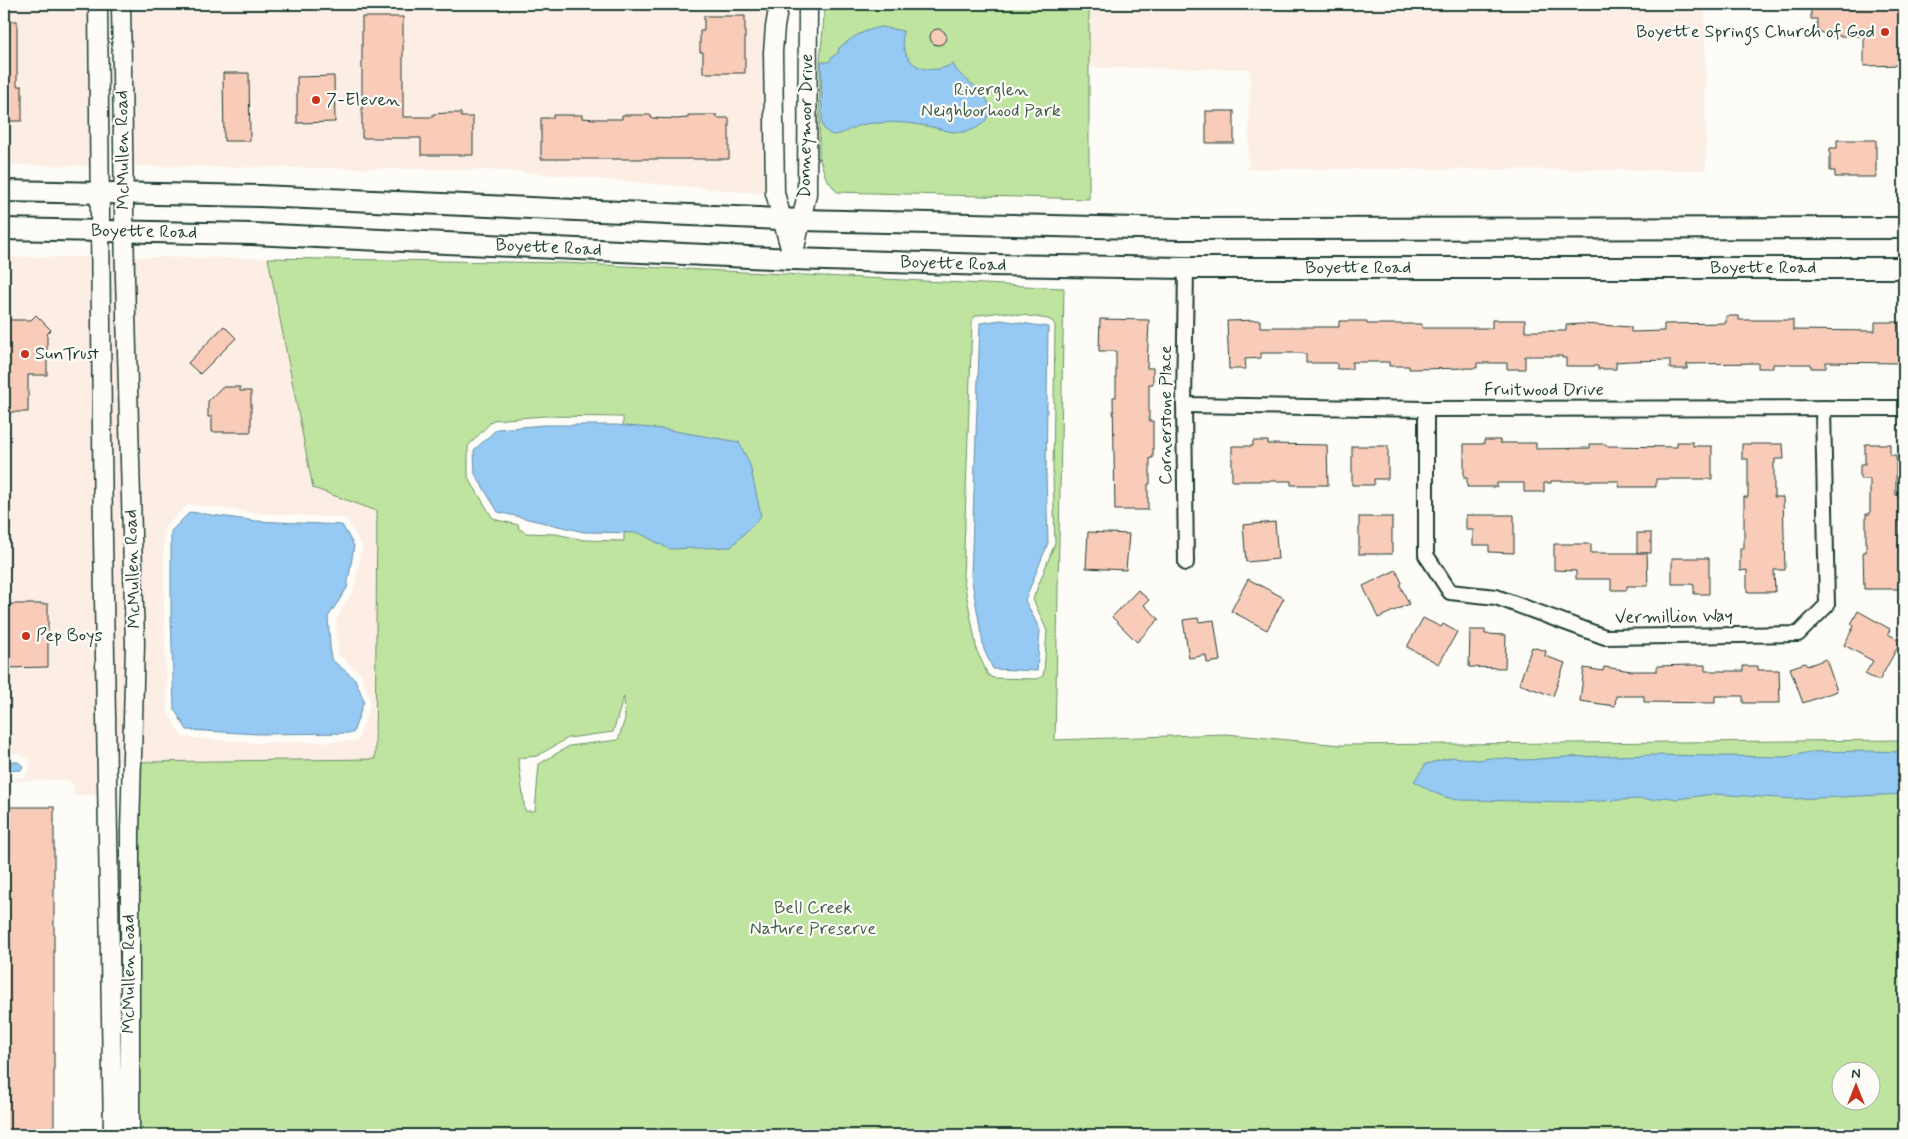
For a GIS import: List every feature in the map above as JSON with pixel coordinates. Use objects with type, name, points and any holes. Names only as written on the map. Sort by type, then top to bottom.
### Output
[{"type":"main road","points":[[4,191],[280,197],[802,220],[1180,229],[1904,228]]},
{"type":"main road","name":"Boyette Road","points":[[4,229],[380,239],[793,259],[989,265],[1186,268],[1904,268]]},
{"type":"street","name":"McMullen Road","points":[[98,4],[113,1135]]},
{"type":"street","name":"McMullen Road","points":[[121,4],[124,231],[135,644],[130,832],[130,1135]]},
{"type":"street","name":"Donneymoor Drive","points":[[779,4],[775,27],[774,52],[775,193],[793,259]]},
{"type":"street","name":"Donneymoor Drive","points":[[793,259],[807,194],[808,4]]},
{"type":"street","name":"Cornerstone Place","points":[[1186,268],[1184,405],[1186,562]]},
{"type":"street","name":"Fruitwood Drive","points":[[1184,405],[1426,409],[1904,408]]},
{"type":"street","name":"Vermillion Way","points":[[1426,409],[1426,555],[1450,592],[1496,597],[1605,637],[1798,634],[1826,605],[1823,408]]},
{"type":"shaded area","points":[[4,4],[90,4],[92,166],[4,165]]},
{"type":"shaded area","points":[[129,4],[770,4],[766,25],[765,52],[767,194],[499,170],[132,166]]},
{"type":"shaded area","points":[[1089,4],[1705,4],[1706,170],[1248,169],[1250,69],[1089,68]]},
{"type":"shaded area","points":[[4,257],[91,257],[94,528],[100,795],[74,795],[73,784],[67,780],[4,781],[25,777],[31,765],[29,760],[20,754],[4,753]]},
{"type":"shaded area","points":[[108,257],[116,257],[127,644],[123,762],[116,762]]},
{"type":"shaded area","points":[[133,257],[268,258],[313,488],[377,510],[375,759],[140,762],[144,635]],"holes":[[[189,504],[256,513],[344,518],[348,521],[362,546],[354,589],[336,619],[338,654],[361,674],[370,698],[370,704],[359,738],[356,741],[258,743],[182,737],[167,710],[164,616],[165,527]]]},
{"type":"green space","name":"Riverglen Neighborhood Park","points":[[832,4],[1089,4],[1089,199],[837,192],[826,178],[819,157],[820,60],[825,6]]},
{"type":"green space","name":"Bell Creek Nature Preserve","points":[[268,258],[563,263],[1064,288],[1055,740],[1226,734],[1341,745],[1904,740],[1904,1135],[139,1135],[138,914],[140,762],[375,759],[377,511],[313,488]],"holes":[[[1002,312],[1048,319],[1055,325],[1053,473],[1055,543],[1033,599],[1047,631],[1043,676],[1037,679],[993,678],[988,675],[977,651],[963,576],[972,322],[974,317],[979,315]],[[544,416],[623,417],[624,541],[584,540],[556,534],[526,533],[518,528],[519,525],[492,517],[468,477],[468,446],[493,420]],[[624,696],[625,719],[618,740],[569,746],[539,764],[535,811],[525,811],[518,758],[537,756],[568,738],[613,732]]]},
{"type":"water","points":[[882,27],[903,31],[905,52],[916,65],[933,69],[953,64],[956,70],[980,90],[987,100],[989,112],[984,122],[974,129],[959,132],[893,122],[863,125],[836,135],[832,135],[825,130],[822,125],[821,62],[829,62],[838,53],[839,48],[859,34]]},
{"type":"water","points":[[1001,320],[1048,327],[1046,474],[1048,543],[1025,600],[1040,630],[1037,671],[993,669],[984,650],[971,576],[980,323]]},
{"type":"water","points":[[544,425],[616,425],[663,429],[739,442],[750,465],[761,516],[731,547],[669,549],[639,533],[584,532],[498,512],[475,474],[474,450],[497,429]]},
{"type":"water","points":[[190,512],[256,521],[342,525],[354,546],[347,588],[328,617],[331,659],[355,679],[364,701],[353,733],[258,734],[187,730],[174,709],[171,531]]},
{"type":"water","points":[[1810,752],[1904,752],[1904,794],[1795,799],[1713,794],[1677,799],[1665,797],[1653,800],[1581,802],[1459,800],[1435,793],[1414,781],[1426,764],[1453,757],[1478,760],[1490,758],[1526,760],[1563,757],[1653,755],[1786,757]]},
{"type":"water","points":[[4,761],[18,762],[23,766],[21,770],[4,771]]},
{"type":"building","name":"Boyette Springs Church of God","points":[[1811,4],[1903,4],[1904,65],[1864,66],[1864,36],[1825,36],[1817,28],[1817,19],[1811,19]]},
{"type":"building","points":[[704,16],[745,16],[745,73],[703,73],[700,31],[704,31]]},
{"type":"building","points":[[362,17],[403,17],[403,117],[433,117],[433,114],[461,113],[461,117],[473,117],[473,155],[421,155],[421,138],[362,138]]},
{"type":"building","points":[[4,21],[17,21],[17,86],[22,86],[22,121],[4,121]]},
{"type":"building","points":[[938,29],[944,31],[946,37],[944,43],[938,45],[932,43],[930,37],[932,31]]},
{"type":"building","points":[[223,73],[249,73],[250,141],[224,141]]},
{"type":"building","name":"7-Eleven","points":[[334,76],[335,122],[297,123],[297,77]]},
{"type":"building","points":[[1206,111],[1234,111],[1234,143],[1206,143]]},
{"type":"building","points":[[553,115],[582,115],[582,118],[595,119],[622,119],[622,115],[651,115],[651,118],[676,119],[688,118],[688,115],[717,115],[717,118],[729,118],[729,159],[541,159],[541,118],[553,118]]},
{"type":"building","points":[[1837,140],[1876,140],[1876,177],[1835,177],[1835,171],[1830,171],[1830,148],[1837,148]]},
{"type":"building","name":"SunTrust","points":[[36,315],[51,330],[47,334],[47,375],[28,375],[28,412],[4,412],[4,320],[31,320]]},
{"type":"building","points":[[1726,316],[1739,316],[1739,320],[1793,320],[1793,330],[1875,331],[1875,322],[1900,322],[1900,363],[1826,362],[1826,368],[1811,368],[1811,364],[1773,364],[1773,368],[1758,368],[1758,363],[1687,364],[1687,369],[1670,369],[1670,360],[1616,362],[1616,369],[1598,369],[1598,366],[1566,366],[1566,358],[1562,358],[1562,356],[1525,356],[1525,369],[1507,369],[1507,363],[1477,363],[1477,368],[1409,369],[1409,366],[1389,366],[1389,362],[1352,362],[1352,369],[1337,369],[1337,363],[1306,363],[1306,354],[1302,353],[1261,353],[1261,358],[1245,359],[1246,369],[1229,369],[1227,321],[1260,320],[1260,327],[1339,327],[1339,321],[1367,321],[1367,324],[1422,324],[1422,328],[1492,328],[1492,320],[1525,320],[1525,331],[1566,331],[1566,325],[1581,324],[1631,327],[1631,332],[1664,331],[1664,324],[1726,323]]},
{"type":"building","points":[[1100,319],[1149,320],[1147,368],[1153,368],[1153,384],[1149,384],[1149,421],[1153,421],[1153,458],[1150,458],[1148,510],[1115,510],[1113,397],[1116,397],[1116,351],[1099,351]]},
{"type":"building","points":[[224,326],[236,338],[200,374],[188,363]]},
{"type":"building","points":[[222,387],[240,387],[240,391],[251,391],[251,432],[212,432],[212,417],[208,417],[208,401]]},
{"type":"building","points":[[1484,440],[1500,440],[1500,443],[1536,443],[1536,449],[1590,448],[1590,444],[1677,447],[1677,442],[1693,442],[1693,446],[1712,446],[1712,479],[1656,479],[1656,487],[1619,487],[1619,481],[1551,481],[1551,483],[1544,483],[1544,492],[1524,492],[1524,483],[1497,483],[1497,487],[1467,487],[1467,478],[1464,478],[1464,444],[1484,444]]},
{"type":"building","points":[[1253,441],[1268,441],[1268,444],[1327,445],[1328,485],[1291,485],[1291,481],[1232,481],[1232,446],[1253,446]]},
{"type":"building","points":[[1742,444],[1783,444],[1784,459],[1775,459],[1774,463],[1774,497],[1783,497],[1785,570],[1774,570],[1775,592],[1747,592],[1747,570],[1740,571],[1740,548],[1744,548],[1744,497],[1748,497],[1748,459],[1742,459]]},
{"type":"building","points":[[1865,444],[1890,444],[1890,455],[1896,455],[1896,495],[1900,495],[1900,552],[1904,552],[1904,589],[1864,589],[1863,552],[1866,552],[1866,514],[1870,514],[1870,479],[1860,479],[1860,464],[1865,464]]},
{"type":"building","points":[[1352,446],[1388,446],[1388,479],[1374,479],[1374,485],[1352,485]]},
{"type":"building","points":[[1466,515],[1514,515],[1514,553],[1489,552],[1489,545],[1473,545],[1473,530],[1466,530]]},
{"type":"building","points":[[1359,517],[1392,517],[1392,554],[1359,554]]},
{"type":"building","points":[[1275,522],[1278,559],[1246,562],[1243,525]]},
{"type":"building","points":[[1088,532],[1129,534],[1126,570],[1086,568]]},
{"type":"building","points":[[1637,533],[1651,533],[1651,553],[1637,553]]},
{"type":"building","points":[[1554,544],[1591,544],[1591,553],[1647,553],[1648,586],[1627,586],[1627,590],[1611,590],[1611,579],[1576,579],[1576,571],[1554,570]]},
{"type":"building","points":[[1672,558],[1709,558],[1709,594],[1694,594],[1694,585],[1672,584]]},
{"type":"building","points":[[1396,570],[1402,583],[1400,585],[1409,604],[1378,618],[1363,586]]},
{"type":"building","points":[[1248,579],[1284,598],[1267,630],[1231,611]]},
{"type":"building","points":[[1138,590],[1149,600],[1144,605],[1159,619],[1137,642],[1112,617]]},
{"type":"building","name":"Pep Boys","points":[[4,604],[48,604],[48,667],[4,668]]},
{"type":"building","points":[[1858,611],[1890,629],[1888,634],[1901,641],[1879,681],[1865,674],[1873,661],[1844,645],[1854,626],[1851,624]]},
{"type":"building","points":[[1198,618],[1199,622],[1214,620],[1220,661],[1207,663],[1206,655],[1189,658],[1183,620]]},
{"type":"building","points":[[1423,618],[1441,627],[1443,624],[1457,632],[1439,664],[1407,647]]},
{"type":"building","points":[[1470,630],[1485,630],[1485,634],[1506,635],[1505,668],[1469,667]]},
{"type":"building","points":[[1532,647],[1546,651],[1545,656],[1565,663],[1553,696],[1519,684]]},
{"type":"building","points":[[1826,659],[1837,691],[1803,703],[1790,668],[1805,663],[1807,666]]},
{"type":"building","points":[[1705,665],[1705,671],[1743,671],[1743,666],[1758,666],[1758,670],[1779,670],[1780,703],[1743,703],[1743,696],[1715,696],[1715,703],[1644,702],[1644,696],[1616,696],[1615,706],[1580,701],[1584,668],[1603,671],[1604,667],[1632,671],[1657,671],[1657,666]]},
{"type":"building","points":[[4,807],[54,807],[54,1135],[4,1135]]},
{"type":"place","name":"Boyette Springs Church of God","points":[[1885,32]]},
{"type":"place","name":"7-Eleven","points":[[316,100]]},
{"type":"place","name":"SunTrust","points":[[25,354]]},
{"type":"place","name":"Pep Boys","points":[[26,636]]}]
